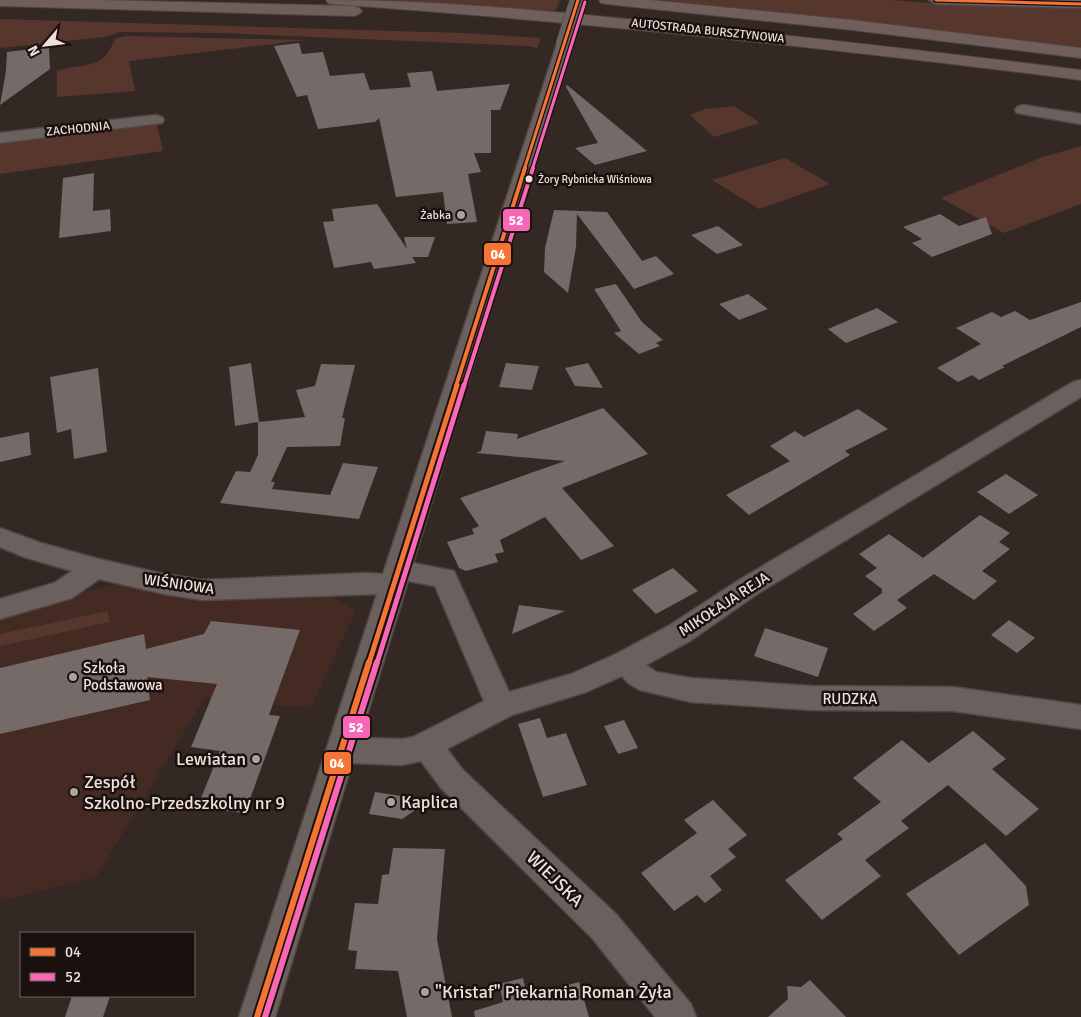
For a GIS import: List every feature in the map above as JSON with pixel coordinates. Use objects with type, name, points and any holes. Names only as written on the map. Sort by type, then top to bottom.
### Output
[{"type":"highway","name":"AUTOSTRADA BURSZTYNOWA","points":[[333,0],[595,19],[802,41],[1081,75]]},
{"type":"highway","name":"AUTOSTRADA BURSZTYNOWA","points":[[606,0],[852,25],[1081,53]]},
{"type":"highway","points":[[0,2],[595,19]]},
{"type":"street","points":[[257,1017],[578,0]]},
{"type":"street","points":[[936,0],[1081,4]]},
{"type":"street","points":[[1023,110],[1081,119]]},
{"type":"street","name":"ZACHODNIA","points":[[0,138],[156,120]]},
{"type":"street","name":"MIKOŁAJA REJA","points":[[342,750],[402,752],[428,746],[502,706],[543,692],[576,684],[626,662],[680,633],[748,587],[1081,387]]},
{"type":"street","name":"WIŚNIOWA","points":[[0,537],[33,550],[95,568],[164,584],[202,590],[366,583],[396,578],[445,578],[490,684],[502,706]]},
{"type":"street","points":[[0,610],[63,591],[95,568]]},
{"type":"street","name":"RUDZKA","points":[[626,662],[643,679],[665,686],[691,690],[812,698],[954,699],[1081,718]]},
{"type":"street","name":"WIEJSKA","points":[[428,746],[452,779],[604,926],[678,1017]]},
{"type":"shaded area","points":[[389,0],[560,0],[555,11]]},
{"type":"shaded area","points":[[662,0],[891,0],[956,5],[1081,7],[1081,47]]},
{"type":"shaded area","points":[[0,19],[463,33],[541,38],[537,48],[528,46],[221,33],[119,32],[104,37],[0,48]]},
{"type":"shaded area","points":[[128,36],[306,40],[129,61],[135,91],[57,97],[57,71],[96,62],[106,55],[116,38]]},
{"type":"shaded area","points":[[734,106],[760,123],[714,137],[690,115],[705,109]]},
{"type":"shaded area","points":[[157,124],[163,151],[0,174],[0,142]]},
{"type":"shaded area","points":[[1081,146],[1081,204],[1004,233],[941,198],[1043,157]]},
{"type":"shaded area","points":[[785,158],[830,184],[759,209],[712,180]]},
{"type":"shaded area","name":"Zespół Szkolno-Przedszkolny nr 9","points":[[122,583],[194,600],[322,591],[356,611],[310,708],[205,697],[97,876],[0,901],[0,611]]},
{"type":"shaded area","points":[[108,611],[109,622],[0,646],[0,634]]},
{"type":"building","points":[[299,43],[302,54],[323,52],[330,76],[364,73],[370,90],[411,87],[407,73],[432,71],[437,91],[510,84],[500,110],[491,110],[491,153],[474,153],[481,172],[468,174],[477,222],[447,224],[443,192],[396,197],[379,118],[375,122],[318,129],[307,95],[297,97],[274,46]]},
{"type":"building","points":[[49,47],[50,69],[0,105],[7,52]]},
{"type":"building","points":[[567,85],[647,151],[595,165],[575,148],[598,143],[566,87]]},
{"type":"building","points":[[94,173],[93,211],[110,209],[111,231],[59,238],[63,178]]},
{"type":"building","points":[[377,204],[407,249],[404,237],[435,237],[428,257],[412,257],[416,263],[374,269],[371,262],[334,268],[323,222],[334,221],[332,209]]},
{"type":"building","points":[[554,210],[607,212],[642,261],[656,256],[674,274],[634,289],[577,214],[576,247],[568,293],[544,272],[545,248]]},
{"type":"building","points":[[940,214],[959,226],[986,217],[992,234],[932,257],[912,243],[922,239],[903,227]]},
{"type":"building","points":[[718,226],[743,245],[717,254],[691,235]]},
{"type":"building","points":[[616,284],[642,322],[663,340],[656,343],[660,346],[639,354],[614,333],[621,331],[594,289]]},
{"type":"building","points":[[748,294],[768,309],[739,320],[719,304]]},
{"type":"building","points":[[1081,302],[1081,327],[1002,366],[1005,367],[979,380],[972,375],[958,382],[937,368],[981,344],[956,328],[992,312],[1001,317],[1015,311],[1030,320]]},
{"type":"building","points":[[877,308],[898,322],[846,343],[828,329]]},
{"type":"building","points":[[251,363],[259,422],[305,417],[296,390],[315,386],[321,364],[355,365],[342,418],[345,418],[340,446],[287,447],[271,482],[275,482],[272,489],[330,495],[343,463],[378,467],[359,519],[220,503],[236,471],[250,472],[258,455],[258,422],[235,426],[229,367]]},
{"type":"building","points":[[506,363],[539,366],[532,390],[499,387]]},
{"type":"building","points":[[588,363],[603,388],[575,386],[565,368]]},
{"type":"building","points":[[98,368],[107,452],[74,459],[71,429],[57,433],[50,377]]},
{"type":"building","points":[[603,408],[648,454],[562,488],[614,546],[581,560],[545,517],[500,540],[504,552],[495,554],[498,562],[466,571],[459,568],[447,542],[474,534],[472,529],[479,526],[460,498],[565,461],[476,453],[481,451],[486,431],[518,434],[517,439]]},
{"type":"building","points":[[858,409],[888,429],[845,451],[850,455],[749,515],[726,495],[790,461],[770,446],[795,431],[804,437]]},
{"type":"building","points":[[29,432],[31,455],[0,462],[0,438]]},
{"type":"building","points":[[1006,474],[1038,495],[1009,514],[977,492]]},
{"type":"building","points":[[980,515],[1010,533],[999,542],[1010,549],[982,571],[997,581],[974,600],[934,574],[897,600],[907,608],[874,631],[853,614],[882,593],[882,589],[865,576],[877,568],[859,554],[889,534],[923,558]]},
{"type":"building","points":[[673,568],[698,591],[656,614],[632,590]]},
{"type":"building","points":[[519,605],[565,611],[512,634]]},
{"type":"building","points":[[1009,620],[1035,638],[1017,653],[991,635]]},
{"type":"building","name":"Szkoła Podstawowa","points":[[211,621],[300,630],[269,715],[280,716],[245,813],[197,808],[220,751],[191,747],[217,684],[147,677],[150,700],[0,734],[0,668],[144,634],[146,649],[204,634]]},
{"type":"building","points":[[765,628],[828,648],[818,677],[754,656]]},
{"type":"building","points":[[540,718],[547,738],[566,733],[587,785],[543,797],[518,724]]},
{"type":"building","points":[[624,720],[638,748],[618,754],[604,726]]},
{"type":"building","points":[[973,731],[1006,759],[992,769],[1039,809],[1006,836],[948,785],[901,821],[909,828],[865,860],[881,876],[822,920],[785,880],[843,839],[837,834],[881,802],[853,778],[902,740],[929,763]]},
{"type":"building","name":"Kaplica","points":[[375,792],[408,797],[414,811],[402,819],[369,814]]},
{"type":"building","points":[[713,800],[747,835],[728,849],[736,857],[710,876],[722,890],[705,903],[697,895],[674,911],[641,873],[697,833],[684,820]]},
{"type":"building","points":[[985,843],[1026,886],[1029,905],[959,955],[906,894]]},
{"type":"building","points":[[393,848],[445,849],[437,939],[452,1017],[407,1017],[398,971],[355,969],[357,951],[348,950],[355,903],[378,904],[382,875],[389,874]]},
{"type":"building","points":[[523,978],[527,996],[579,982],[589,1017],[475,1017],[474,1011],[503,1002],[499,984]]},
{"type":"building","points":[[810,980],[846,1017],[768,1017],[788,999],[787,986],[801,987]]},
{"type":"building","points":[[72,997],[110,997],[103,1017],[65,1017]]},
{"type":"transit line","name":"04","points":[[257,1017],[578,0]]},
{"type":"transit line","name":"04","points":[[936,0],[1081,4]]},
{"type":"transit line","name":"52","points":[[265,1017],[585,2]]},
{"type":"place","name":"Żory Rybnicka Wiśniowa","points":[[529,179]]},
{"type":"place","name":"Żabka","points":[[461,215]]},
{"type":"place","name":"Szkoła Podstawowa","points":[[73,677]]},
{"type":"place","name":"Lewiatan","points":[[256,759]]},
{"type":"place","name":"Zespół Szkolno-Przedszkolny nr 9","points":[[74,792]]},
{"type":"place","name":"Kaplica","points":[[391,802]]},
{"type":"place","name":"\"Kristaf\" Piekarnia Roman Żyła","points":[[425,992]]}]
